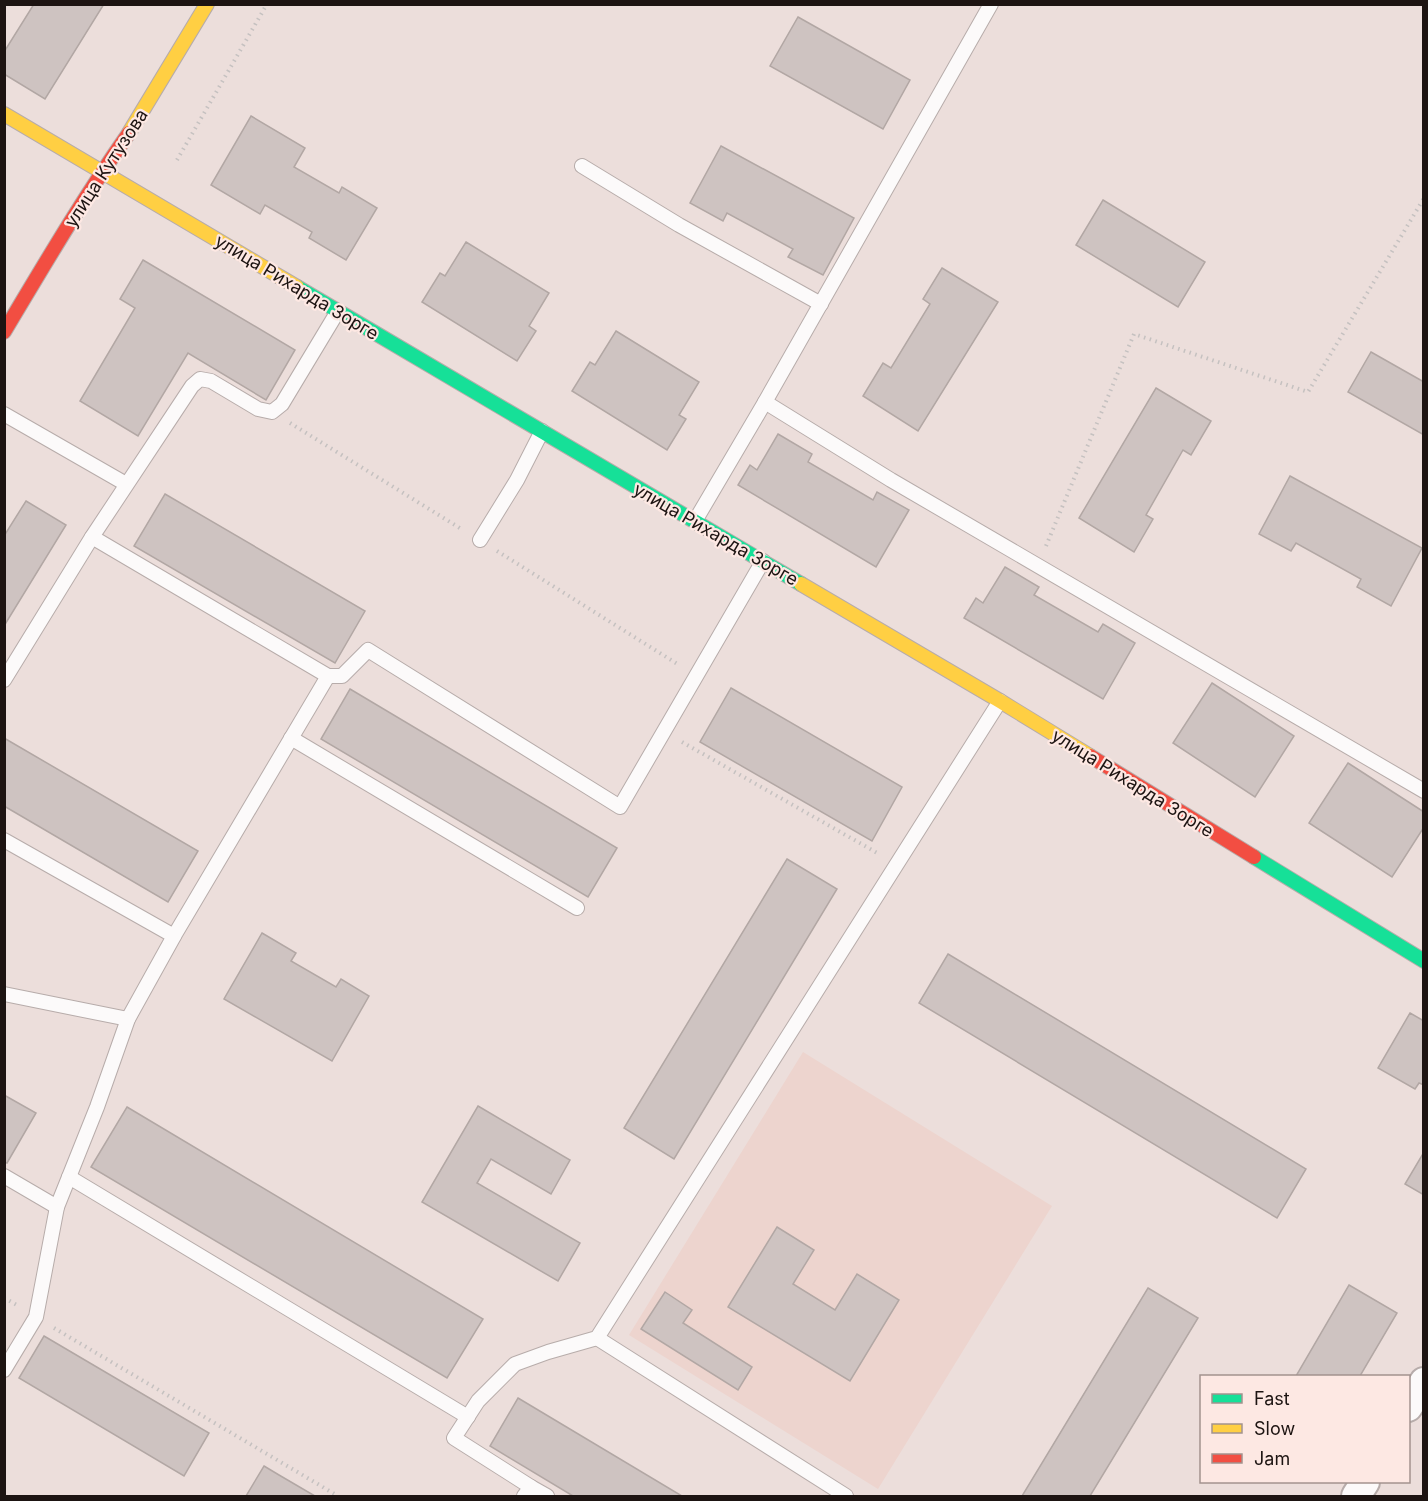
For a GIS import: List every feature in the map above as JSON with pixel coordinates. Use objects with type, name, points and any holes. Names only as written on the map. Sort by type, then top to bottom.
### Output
[{"type":"street","name":"улица Кутузова","points":[[4,332],[70,222],[130,132],[207,4]]},
{"type":"street","name":"улица Рихарда Зорге","points":[[4,114],[1000,701],[1424,961]]},
{"type":"street","points":[[1410,1404],[1424,1382]]},
{"type":"street","points":[[1356,1497],[1364,1483]]},
{"type":"lane","points":[[695,521],[991,4]]},
{"type":"lane","points":[[582,166],[679,225],[821,304]]},
{"type":"lane","points":[[4,680],[92,537],[192,386],[200,379],[211,381],[258,409],[272,412],[282,404],[338,311]]},
{"type":"lane","points":[[765,402],[891,480],[1424,791]]},
{"type":"lane","points":[[4,414],[126,484]]},
{"type":"lane","points":[[480,540],[517,480],[542,431]]},
{"type":"lane","points":[[92,537],[327,676],[342,676],[368,650],[620,807],[763,561]]},
{"type":"lane","points":[[4,1370],[36,1317],[57,1207],[129,1019],[174,936],[327,676]]},
{"type":"lane","points":[[547,1497],[527,1492],[454,1438],[478,1401],[515,1364],[597,1338],[1000,701]]},
{"type":"lane","points":[[291,738],[577,908]]},
{"type":"lane","points":[[4,840],[174,936]]},
{"type":"lane","points":[[4,994],[129,1019]]},
{"type":"lane","points":[[4,1176],[57,1207]]},
{"type":"lane","points":[[69,1177],[468,1417]]},
{"type":"lane","points":[[597,1338],[846,1497]]},
{"type":"path","points":[[177,160],[267,4]]},
{"type":"path","points":[[1038,566],[1134,334],[1308,392],[1424,198]]},
{"type":"path","points":[[663,732],[896,864]]},
{"type":"path","points":[[4,1298],[338,1497]]},
{"type":"shaded area","points":[[803,1052],[1052,1206],[878,1489],[629,1335]]},
{"type":"building","points":[[34,4],[104,4],[45,99],[4,74],[4,52]]},
{"type":"building","points":[[798,17],[910,80],[883,129],[770,66]]},
{"type":"building","points":[[251,116],[305,148],[294,167],[339,193],[342,187],[377,208],[346,260],[309,238],[312,232],[265,205],[260,214],[211,185]]},
{"type":"building","points":[[721,146],[854,218],[823,275],[788,257],[793,249],[727,213],[723,221],[690,203]]},
{"type":"building","points":[[1103,200],[1205,262],[1178,307],[1076,245]]},
{"type":"building","points":[[466,242],[549,293],[529,326],[536,331],[517,361],[422,302],[440,273],[445,276]]},
{"type":"building","points":[[143,260],[295,350],[266,400],[188,353],[138,436],[80,401],[135,308],[120,299]]},
{"type":"building","points":[[942,268],[998,302],[918,431],[863,396],[883,363],[891,368],[930,304],[923,299]]},
{"type":"building","points":[[616,331],[699,382],[679,415],[686,419],[667,450],[572,391],[590,362],[595,365]]},
{"type":"building","points":[[1371,352],[1424,382],[1424,435],[1348,392]]},
{"type":"building","points":[[1156,388],[1211,421],[1191,455],[1183,450],[1146,515],[1153,519],[1134,552],[1079,518]]},
{"type":"building","points":[[778,434],[812,454],[808,462],[873,500],[877,492],[909,510],[876,567],[738,485],[750,465],[757,470]]},
{"type":"building","points":[[1290,476],[1422,548],[1391,606],[1357,587],[1361,579],[1296,543],[1291,551],[1259,534]]},
{"type":"building","points":[[165,494],[365,611],[335,663],[134,546]]},
{"type":"building","points":[[26,501],[66,525],[4,626],[4,536]]},
{"type":"building","points":[[1005,567],[1039,587],[1034,595],[1098,632],[1103,624],[1135,643],[1103,699],[964,618],[976,598],[983,603]]},
{"type":"building","points":[[1212,683],[1294,736],[1255,797],[1173,743]]},
{"type":"building","points":[[731,688],[902,787],[872,841],[700,742]]},
{"type":"building","points":[[350,689],[617,848],[588,897],[321,739]]},
{"type":"building","points":[[4,738],[198,851],[168,902],[4,806]]},
{"type":"building","points":[[1348,763],[1424,812],[1424,827],[1392,877],[1309,823]]},
{"type":"building","points":[[787,859],[837,889],[674,1159],[624,1128]]},
{"type":"building","points":[[262,933],[296,953],[291,961],[336,987],[341,979],[369,996],[332,1061],[224,999]]},
{"type":"building","points":[[948,954],[1306,1169],[1277,1218],[919,1003]]},
{"type":"building","points":[[1410,1013],[1424,1021],[1424,1085],[1419,1083],[1415,1089],[1378,1068]]},
{"type":"building","points":[[4,1095],[36,1113],[7,1163],[4,1162]]},
{"type":"building","points":[[478,1106],[570,1160],[551,1194],[491,1159],[477,1183],[580,1243],[558,1281],[422,1202]]},
{"type":"building","points":[[127,1107],[483,1319],[447,1378],[91,1167]]},
{"type":"building","points":[[1424,1152],[1424,1195],[1405,1184]]},
{"type":"building","points":[[777,1227],[814,1250],[793,1284],[835,1310],[857,1274],[899,1300],[850,1381],[728,1307]]},
{"type":"building","points":[[1349,1285],[1397,1313],[1361,1375],[1297,1375]]},
{"type":"building","points":[[1148,1288],[1198,1318],[1090,1496],[1022,1496]]},
{"type":"building","points":[[665,1292],[692,1310],[683,1323],[752,1367],[738,1390],[641,1329]]},
{"type":"building","points":[[44,1336],[209,1433],[184,1476],[19,1378]]},
{"type":"building","points":[[518,1398],[682,1496],[573,1496],[490,1446]]},
{"type":"building","points":[[264,1466],[279,1475],[315,1496],[246,1496]]},
{"type":"traffic: fast","points":[[297,287],[801,584]]},
{"type":"traffic: fast","points":[[1254,857],[1424,961]]},
{"type":"traffic: slow","points":[[129,133],[207,4]]},
{"type":"traffic: slow","points":[[4,114],[297,287]]},
{"type":"traffic: slow","points":[[801,584],[1090,756]]},
{"type":"traffic: jam","points":[[4,332],[80,206],[129,133]]},
{"type":"traffic: jam","points":[[1090,756],[1254,857]]}]
